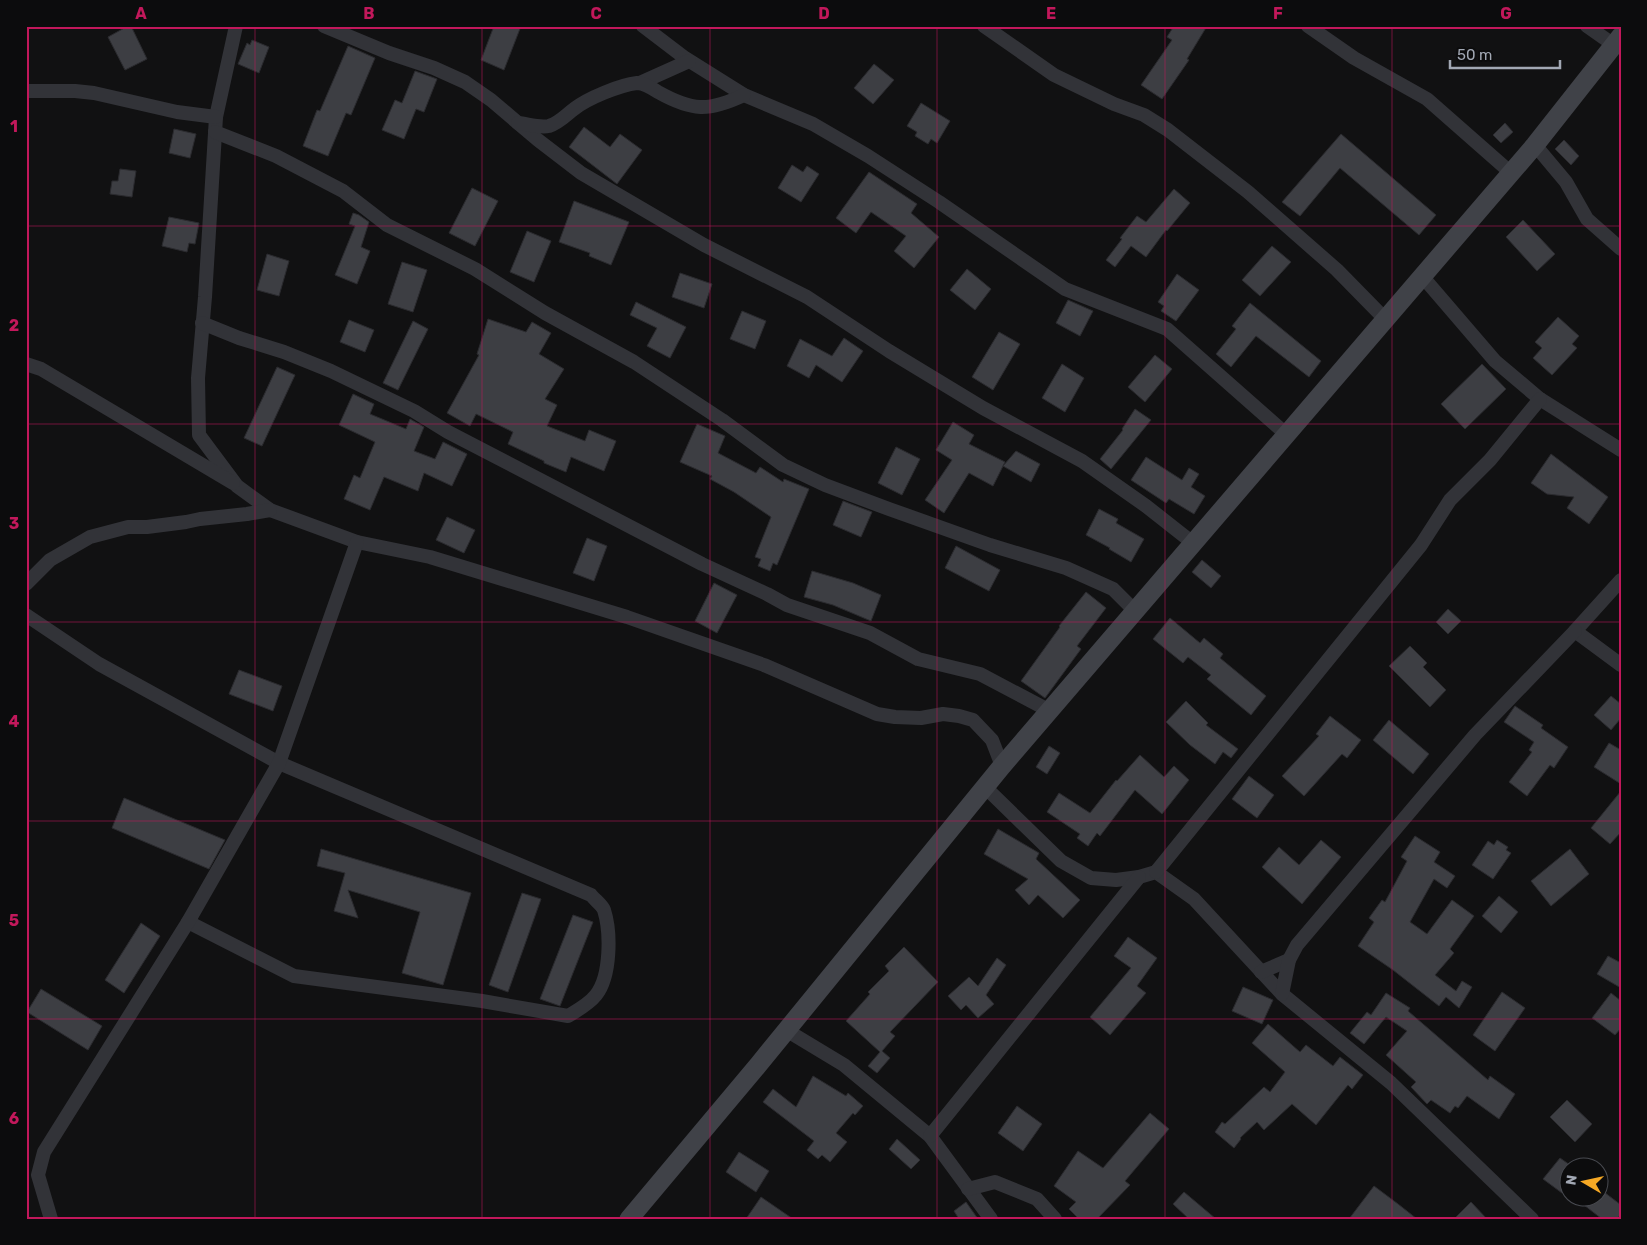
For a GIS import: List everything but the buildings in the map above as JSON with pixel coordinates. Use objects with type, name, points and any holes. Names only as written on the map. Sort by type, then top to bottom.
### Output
[{"type":"street","points":[[187,455],[199,435],[198,378],[216,118],[236,26]]},
{"type":"street","points":[[324,26],[389,53],[434,68],[464,82],[491,100],[581,173],[704,245],[807,297],[889,351],[983,408],[1082,461],[1146,506],[1193,543]]},
{"type":"street","points":[[643,26],[689,61],[744,95],[812,124],[868,156],[939,202],[1065,289],[1167,329],[1286,434]]},
{"type":"street","points":[[984,26],[1054,76],[1114,104],[1144,115],[1168,130],[1248,192],[1330,263],[1385,319]]},
{"type":"street","points":[[1308,26],[1354,58],[1427,99],[1510,172]]},
{"type":"street","points":[[629,1219],[1002,766],[1535,145],[1617,41],[1587,26]]},
{"type":"street","points":[[518,122],[534,126],[548,126],[562,120],[575,108],[599,96],[626,85],[640,83],[689,61]]},
{"type":"street","points":[[640,83],[687,106],[707,108],[728,103],[744,95]]},
{"type":"street","points":[[26,91],[94,93],[177,112],[216,118]]},
{"type":"street","points":[[215,132],[276,156],[343,191],[387,225],[476,269],[545,313],[634,362],[722,420],[783,465],[825,485],[898,512],[990,545],[1066,568],[1113,589],[1135,611]]},
{"type":"street","points":[[1535,145],[1566,182],[1587,219],[1621,249]]},
{"type":"street","points":[[1422,276],[1495,361],[1540,399],[1621,450]]},
{"type":"street","points":[[202,323],[332,371],[414,411],[448,432],[702,564],[787,605],[870,633],[918,659],[980,674],[1050,711]]},
{"type":"street","points":[[26,364],[41,369],[187,455],[238,486],[270,510],[358,542],[430,557],[627,617],[764,665],[877,714],[921,718],[943,714],[973,720],[992,740],[1002,766]]},
{"type":"street","points":[[985,787],[1061,861],[1091,878],[1116,880],[1139,877],[1156,872],[1421,545],[1450,500],[1490,460],[1540,399]]},
{"type":"street","points":[[199,435],[238,486]]},
{"type":"street","points":[[26,584],[50,560],[90,537],[128,527],[147,527],[270,510]]},
{"type":"street","points":[[50,1219],[38,1175],[44,1152],[188,922],[279,763],[358,542]]},
{"type":"street","points":[[1282,994],[1289,960],[1297,945],[1475,735],[1621,580]]},
{"type":"street","points":[[26,615],[99,664],[279,763],[591,895],[603,908],[609,952],[604,977],[597,994],[568,1016],[482,1000],[294,976],[188,922]]},
{"type":"street","points":[[1575,631],[1621,665]]},
{"type":"street","points":[[1156,872],[1194,899],[1282,994],[1391,1084],[1532,1219]]},
{"type":"street","points":[[930,1136],[1139,877]]},
{"type":"street","points":[[1261,972],[1289,960]]},
{"type":"street","points":[[786,1030],[844,1065],[930,1136],[991,1219]]},
{"type":"street","points":[[968,1189],[995,1182],[1037,1199],[1055,1219]]}]
